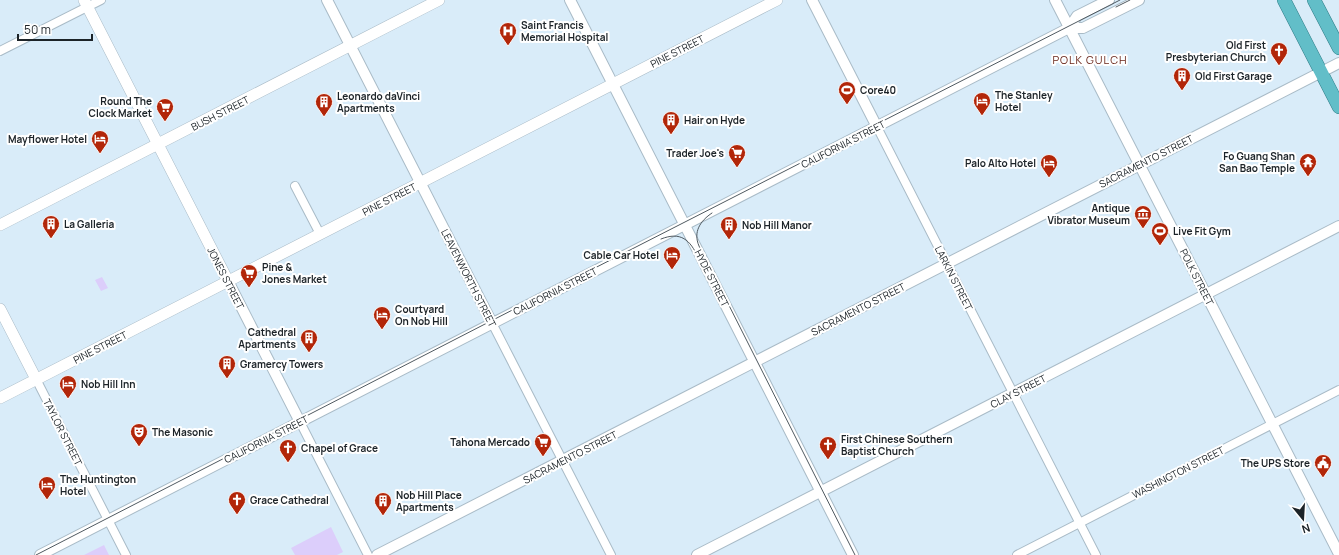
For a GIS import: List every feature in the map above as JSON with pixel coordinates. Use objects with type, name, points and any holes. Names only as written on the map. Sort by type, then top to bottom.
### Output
[{"type":"highway","points":[[1284,0],[1339,107]]},
{"type":"highway","points":[[1314,0],[1339,48]]},
{"type":"main road","name":"BUSH STREET","points":[[0,225],[439,0]]},
{"type":"main road","name":"PINE STREET","points":[[0,398],[777,0]]},
{"type":"main road","name":"JONES STREET","points":[[86,3],[228,281]]},
{"type":"main road","name":"TAYLOR STREET","points":[[0,309],[36,379]]},
{"type":"street","points":[[0,51],[86,3],[101,0]]},
{"type":"street","name":"LEAVENWORTH STREET","points":[[327,0],[611,555]]},
{"type":"street","name":"HYDE STREET","points":[[570,0],[853,555]]},
{"type":"street","name":"LARKIN STREET","points":[[812,0],[1096,555]]},
{"type":"street","name":"POLK STREET","points":[[1055,0],[1338,554]]},
{"type":"street","name":"CALIFORNIA STREET","points":[[1069,28],[1077,16],[1109,0]]},
{"type":"street","name":"CALIFORNIA STREET","points":[[40,555],[1069,28],[1083,28],[1139,0]]},
{"type":"street","name":"SACRAMENTO STREET","points":[[377,555],[1339,63]]},
{"type":"street","points":[[295,186],[320,234]]},
{"type":"street","name":"CLAY STREET","points":[[697,555],[1339,226]]},
{"type":"street","name":"JONES STREET","points":[[228,281],[368,555]]},
{"type":"street","name":"TAYLOR STREET","points":[[36,379],[126,555]]},
{"type":"street","name":"WASHINGTON STREET","points":[[1017,555],[1339,390]]},
{"type":"shaded area","points":[[102,277],[108,288],[101,291],[95,280]]},
{"type":"shaded area","points":[[331,527],[343,552],[337,555],[295,555],[291,548]]},
{"type":"shaded area","points":[[104,545],[109,555],[84,555]]},
{"type":"tram line","points":[[36,555],[1120,0]]},
{"type":"tram line","points":[[1116,7],[1130,0]]},
{"type":"tram line","points":[[712,213],[701,223],[697,232],[697,241],[699,246],[855,555]]},
{"type":"tram line","points":[[661,239],[674,236],[684,239],[692,246],[698,257]]},
{"type":"place","name":"Saint Francis Memorial Hospital","points":[[508,46]]},
{"type":"place","name":"Old First Presbyterian Church","points":[[1279,66]]},
{"type":"place","name":"Old First Garage","points":[[1182,91]]},
{"type":"place","name":"Core40","points":[[847,105]]},
{"type":"place","name":"The Stanley Hotel","points":[[982,116]]},
{"type":"place","name":"Leonardo daVinci Apartments","points":[[324,117]]},
{"type":"place","name":"Round The Clock Market","points":[[165,122]]},
{"type":"place","name":"Hair on Hyde","points":[[671,135]]},
{"type":"place","name":"Mayflower Hotel","points":[[100,154]]},
{"type":"place","name":"Trader Joe's","points":[[737,168]]},
{"type":"place","name":"Fo Guang Shan San Bao Temple","points":[[1308,177]]},
{"type":"place","name":"Palo Alto Hotel","points":[[1049,178]]},
{"type":"place","name":"Antique Vibrator Museum","points":[[1143,229]]},
{"type":"place","name":"La Galleria","points":[[51,239]]},
{"type":"place","name":"Nob Hill Manor","points":[[729,240]]},
{"type":"place","name":"Live Fit Gym","points":[[1160,246]]},
{"type":"place","name":"Cable Car Hotel","points":[[672,270]]},
{"type":"place","name":"Pine & Jones Market","points":[[249,288]]},
{"type":"place","name":"Courtyard On Nob Hill","points":[[382,330]]},
{"type":"place","name":"Cathedral Apartments","points":[[309,353]]},
{"type":"place","name":"Gramercy Towers","points":[[227,379]]},
{"type":"place","name":"Nob Hill Inn","points":[[68,399]]},
{"type":"place","name":"The Masonic","points":[[139,447]]},
{"type":"place","name":"Tahona Mercado","points":[[543,457]]},
{"type":"place","name":"First Chinese Southern Baptist Church","points":[[828,460]]},
{"type":"place","name":"Chapel of Grace","points":[[288,463]]},
{"type":"place","name":"The UPS Store","points":[[1323,478]]},
{"type":"place","name":"The Huntington Hotel","points":[[47,500]]},
{"type":"place","name":"Grace Cathedral","points":[[237,515]]},
{"type":"place","name":"Nob Hill Place Apartments","points":[[383,516]]},
{"type":"district","name":"POLK GULCH","points":[[1090,60]]}]
